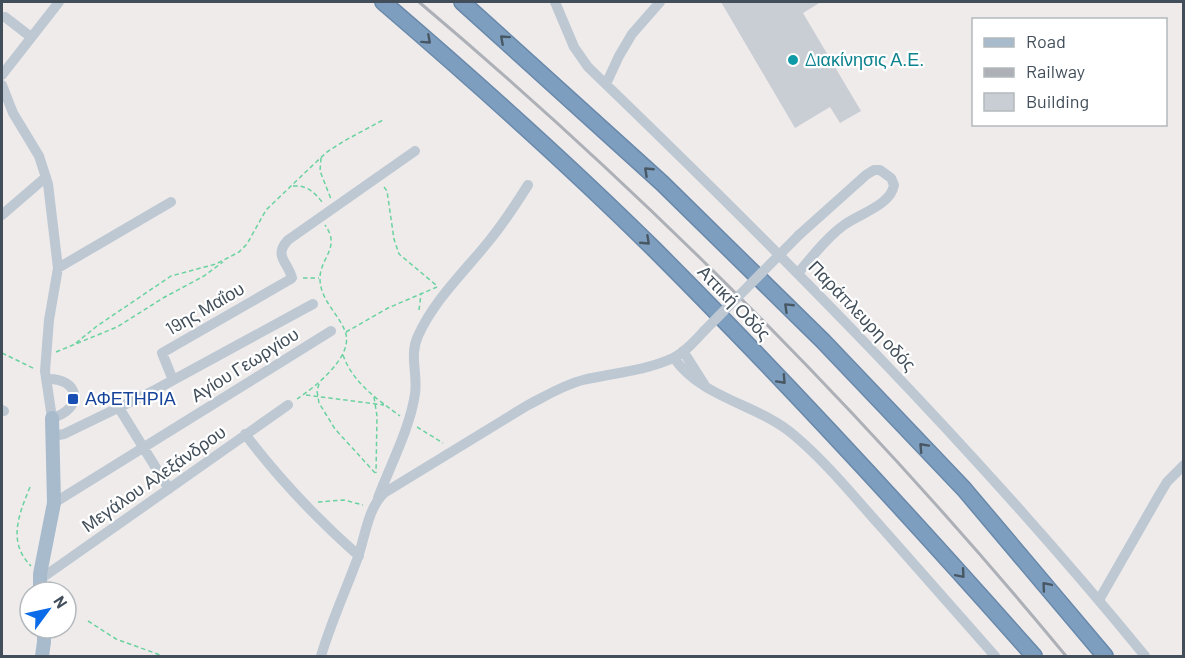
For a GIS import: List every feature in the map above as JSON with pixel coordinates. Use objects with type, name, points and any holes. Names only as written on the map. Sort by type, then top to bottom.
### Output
[{"type":"highway","name":"Αττική Οδός","points":[[383,2],[542,143],[652,248],[780,377],[907,513],[1034,657]]},
{"type":"highway","name":"Αττική Οδός","points":[[462,2],[653,176],[823,341],[964,489],[1105,657]]},
{"type":"main road","points":[[40,580],[54,503],[52,418]]},
{"type":"main road","points":[[42,657],[44,640]]},
{"type":"street","points":[[2,75],[59,2]]},
{"type":"street","name":"Παράπλευρη οδός","points":[[555,2],[574,46],[588,67],[798,273],[973,457],[1100,600],[1145,657]]},
{"type":"street","points":[[606,84],[632,34],[660,2]]},
{"type":"street","points":[[5,17],[31,37]]},
{"type":"street","points":[[2,85],[13,114],[39,156],[46,177],[58,254],[45,356],[45,375],[52,418],[68,412],[74,405],[75,394],[67,382],[45,375]]},
{"type":"street","points":[[291,279],[281,253],[283,245],[415,151]]},
{"type":"street","points":[[378,499],[394,486],[528,405],[582,381],[674,358],[799,235],[866,175],[874,170],[880,170],[891,178],[894,185],[889,198],[841,227],[798,273]]},
{"type":"street","points":[[2,215],[46,177]]},
{"type":"street","points":[[321,657],[378,499],[399,448],[415,394],[413,359],[415,344],[422,328],[459,277],[506,220],[528,185]]},
{"type":"street","points":[[58,268],[171,202]]},
{"type":"street","name":"19ης Μαΐου","points":[[173,380],[162,353],[291,279]]},
{"type":"street","points":[[53,436],[64,434],[118,408],[313,304]]},
{"type":"street","name":"Αγίου Γεωργίου","points":[[54,503],[331,331]]},
{"type":"street","points":[[683,351],[705,386]]},
{"type":"street","points":[[674,358],[688,375],[717,394],[767,416],[796,437],[852,494],[995,657]]},
{"type":"street","name":"Μεγάλου Αλεξάνδρου","points":[[43,580],[288,405]]},
{"type":"street","points":[[118,408],[169,489]]},
{"type":"street","points":[[245,434],[303,505],[358,556]]},
{"type":"street","points":[[1100,600],[1167,482],[1184,465]]},
{"type":"path","points":[[45,356],[117,327],[204,276],[239,252],[247,244],[259,219],[321,158],[344,141],[383,120]]},
{"type":"path","points":[[288,405],[320,381],[343,354],[347,339],[346,332],[324,298],[320,278],[331,248],[332,237],[320,171],[321,158]]},
{"type":"path","points":[[346,332],[388,308],[438,287],[399,254],[394,239],[387,191],[379,177]]},
{"type":"path","points":[[291,186],[307,187],[316,194],[327,212]]},
{"type":"path","points":[[76,343],[171,276],[226,260]]},
{"type":"path","points":[[291,279],[320,278]]},
{"type":"path","points":[[2,353],[45,375]]},
{"type":"path","points":[[343,354],[358,382],[374,396],[407,421],[454,450]]},
{"type":"path","points":[[320,381],[319,403],[335,429],[384,483]]},
{"type":"path","points":[[304,395],[385,405]]},
{"type":"path","points":[[374,396],[376,474]]},
{"type":"path","points":[[30,487],[17,521],[16,533],[22,555],[39,580]]},
{"type":"path","points":[[303,505],[344,500],[362,505],[378,499]]},
{"type":"path","points":[[88,621],[116,639],[163,657]]},
{"type":"building","name":"Διακίνησις Α.Ε.","points":[[721,2],[821,2],[803,13],[861,111],[840,123],[830,107],[795,128]]},
{"type":"railway","points":[[419,2],[591,154],[757,315],[916,483],[993,569],[1066,656]]},
{"type":"place","name":"Διακίνησις Α.Ε.","points":[[793,60]]},
{"type":"place","name":"ΑΦΕΤΗΡΙΑ","points":[[73,399]]}]
